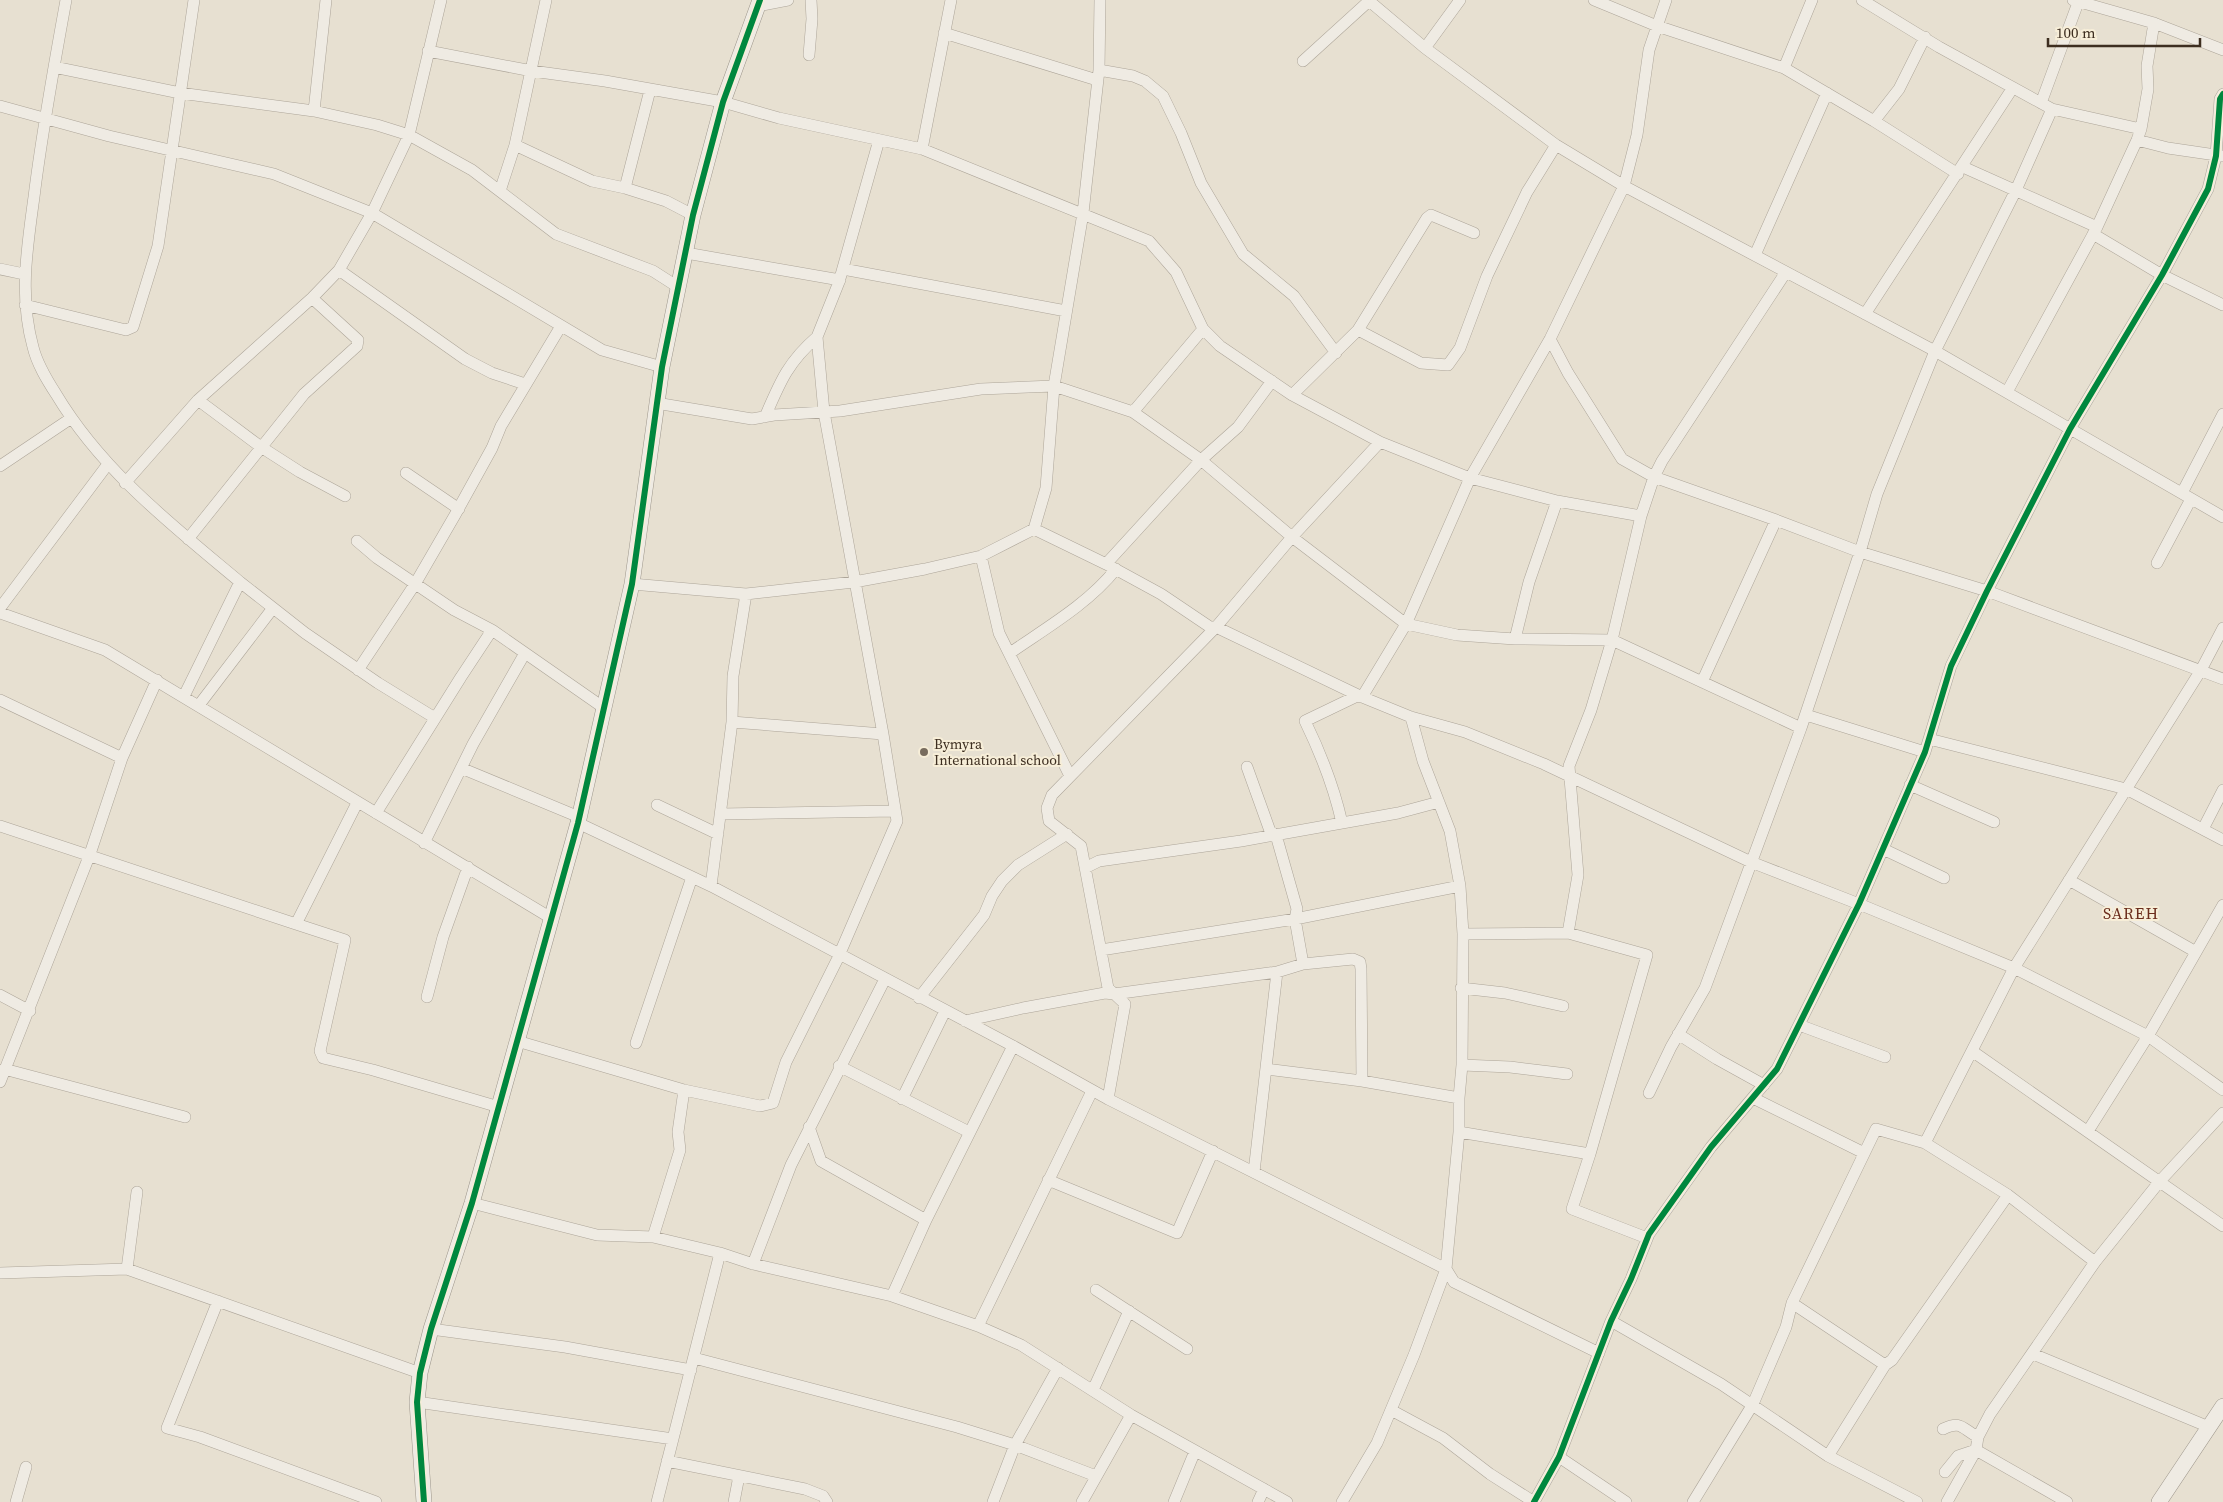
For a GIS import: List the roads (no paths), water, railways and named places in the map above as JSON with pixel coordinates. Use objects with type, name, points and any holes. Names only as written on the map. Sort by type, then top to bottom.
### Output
[{"type":"street","points":[[66,0],[44,117],[24,274],[25,305],[33,348],[45,376],[70,419],[108,464],[125,483],[188,539],[305,633],[358,670],[435,718]]},
{"type":"street","points":[[25,305],[126,330],[134,327],[158,246],[194,0]]},
{"type":"street","points":[[314,111],[326,0]]},
{"type":"street","points":[[125,483],[198,400],[312,298],[339,270],[372,213],[409,135],[441,0]]},
{"type":"street","points":[[500,191],[515,145],[546,0]]},
{"type":"street","points":[[424,1502],[417,1402],[420,1373],[431,1329],[472,1203],[579,820],[632,584],[656,403],[693,215],[722,102],[758,3],[788,0]]},
{"type":"street","points":[[809,55],[812,19],[811,0]]},
{"type":"street","points":[[922,149],[950,0]]},
{"type":"street","points":[[632,584],[746,594],[854,582],[925,569],[981,556],[1034,529],[1046,488],[1054,386],[1083,213],[1098,75],[1100,0]]},
{"type":"street","points":[[1303,61],[1369,0],[1425,48],[1556,146],[1624,186],[1934,350],[2223,517]]},
{"type":"street","points":[[1425,48],[1460,0]]},
{"type":"street","points":[[1594,0],[1657,26],[1784,68],[1960,170],[2016,190],[2095,231],[2162,275],[2223,305]]},
{"type":"street","points":[[1362,697],[1406,624],[1470,478],[1550,339],[1624,186],[1636,135],[1649,50],[1666,0]]},
{"type":"street","points":[[1784,68],[1812,0]]},
{"type":"street","points":[[1862,0],[2012,89],[2052,109],[2139,135],[2168,148],[2220,156]]},
{"type":"street","points":[[2041,103],[2076,1],[2154,23],[2223,50]]},
{"type":"street","points":[[2007,392],[2095,231],[2139,135],[2148,89],[2147,66],[2154,23]]},
{"type":"street","points":[[944,33],[1098,75],[1133,76],[1145,81],[1162,96],[1181,133],[1202,183],[1243,254],[1294,296],[1336,353]]},
{"type":"street","points":[[1874,121],[1899,89],[1925,37]]},
{"type":"street","points":[[428,51],[532,71],[722,102],[779,118],[922,149],[1149,241],[1176,272],[1203,329],[1220,346],[1292,394],[1380,442],[1470,478],[1557,501],[1642,516]]},
{"type":"street","points":[[54,67],[180,93],[314,111],[377,125],[409,135],[472,170],[556,234],[653,271],[678,287]]},
{"type":"street","points":[[1865,314],[2012,89]]},
{"type":"street","points":[[625,188],[650,90]]},
{"type":"street","points":[[1755,255],[1827,93]]},
{"type":"street","points":[[1391,1410],[1443,1438],[1490,1474],[1534,1502],[1559,1457],[1611,1321],[1631,1279],[1647,1238],[1711,1147],[1777,1069],[1859,904],[1925,752],[1951,666],[2070,429],[2162,275],[2208,189],[2220,156],[2222,97]]},
{"type":"street","points":[[0,106],[108,136],[274,174],[372,213],[602,350],[662,367]]},
{"type":"street","points":[[1649,1094],[1678,1034],[1706,988],[1806,715],[1860,552],[1877,494],[1934,350],[2016,190],[2052,109]]},
{"type":"street","points":[[517,1041],[684,1090],[760,1106],[773,1103],[788,1056],[840,956],[897,821],[883,734],[824,412],[817,337],[841,274],[879,140]]},
{"type":"street","points":[[515,145],[592,181],[625,188],[666,201],[693,215]]},
{"type":"street","points":[[1358,330],[1421,363],[1448,365],[1460,348],[1487,276],[1528,192],[1556,146]]},
{"type":"street","points":[[1292,394],[1358,330],[1427,218],[1431,215],[1474,233]]},
{"type":"street","points":[[686,253],[841,274],[1066,311]]},
{"type":"street","points":[[0,269],[24,274]]},
{"type":"street","points":[[339,270],[465,359],[492,373],[525,384]]},
{"type":"street","points":[[1568,933],[1578,875],[1569,766],[1591,710],[1612,640],[1642,516],[1654,477],[1662,461],[1786,272]]},
{"type":"street","points":[[188,539],[304,394],[358,342],[312,298]]},
{"type":"street","points":[[358,670],[415,584],[459,509],[525,384],[561,326]]},
{"type":"street","points":[[1133,412],[1203,329]]},
{"type":"street","points":[[765,417],[782,377],[799,353],[817,337]]},
{"type":"street","points":[[1550,339],[1622,459],[1654,477],[1860,552],[1988,591],[2223,679]]},
{"type":"street","points":[[1010,653],[1072,610],[1108,579],[1111,567],[1201,460],[1238,427],[1272,381]]},
{"type":"street","points":[[656,403],[752,419],[840,411],[980,389],[1054,386],[1133,412],[1201,460],[1292,537],[1406,624],[1457,635],[1515,639],[1612,640],[1801,728]]},
{"type":"street","points":[[198,400],[260,447],[300,472],[345,496]]},
{"type":"street","points":[[2157,563],[2223,414]]},
{"type":"street","points":[[0,466],[70,419]]},
{"type":"street","points":[[1108,1099],[1125,1004],[1108,988],[1080,846],[1049,821],[1047,808],[1052,795],[1216,627],[1292,537],[1380,442]]},
{"type":"street","points":[[0,608],[108,464]]},
{"type":"street","points":[[406,474],[459,509]]},
{"type":"street","points":[[1515,639],[1529,582],[1557,501]]},
{"type":"street","points":[[1702,682],[1776,520]]},
{"type":"street","points":[[1034,529],[1161,594],[1210,627],[1216,627],[1362,697],[1411,717],[1465,732],[1544,764],[1751,862],[2014,968],[2148,1036],[2223,1090]]},
{"type":"street","points":[[357,541],[415,584],[454,610],[492,630],[604,708]]},
{"type":"street","points":[[981,556],[999,633],[1070,776]]},
{"type":"street","points":[[184,696],[240,582]]},
{"type":"street","points":[[711,886],[732,722],[733,676],[746,594]]},
{"type":"street","points":[[199,706],[273,608]]},
{"type":"street","points":[[0,613],[105,650],[551,918]]},
{"type":"street","points":[[1925,1143],[2014,968],[2201,670],[2223,628]]},
{"type":"street","points":[[376,813],[492,630]]},
{"type":"street","points":[[424,843],[461,768],[525,653]]},
{"type":"street","points":[[0,1082],[90,854],[122,758],[157,680]]},
{"type":"street","points":[[1342,823],[1335,794],[1318,747],[1305,721],[1356,696],[1362,697]]},
{"type":"street","points":[[0,700],[122,758]]},
{"type":"street","points":[[1806,715],[1925,752]]},
{"type":"street","points":[[1342,1502],[1376,1443],[1391,1410],[1446,1270],[1459,1132],[1459,1098],[1462,1065],[1460,886],[1450,831],[1423,761],[1411,717]]},
{"type":"street","points":[[732,722],[883,734]]},
{"type":"street","points":[[1929,739],[2126,789],[2223,840]]},
{"type":"street","points":[[1247,767],[1270,831],[1276,835],[1298,909],[1295,919],[1304,964]]},
{"type":"street","points":[[461,768],[579,820],[711,886],[919,998],[1013,1046],[1092,1091],[1446,1270],[1454,1282],[1599,1353]]},
{"type":"street","points":[[1910,786],[1994,822]]},
{"type":"street","points":[[2203,829],[2223,790]]},
{"type":"street","points":[[1085,868],[1099,861],[1276,835],[1398,813],[1439,802]]},
{"type":"street","points":[[296,924],[357,803]]},
{"type":"street","points":[[656,805],[718,834]]},
{"type":"street","points":[[721,814],[895,811]]},
{"type":"street","points":[[0,826],[90,854],[345,940],[320,1052],[323,1058],[373,1070],[499,1107]]},
{"type":"street","points":[[919,998],[984,915],[992,896],[1002,881],[1018,865],[1067,834]]},
{"type":"street","points":[[1883,849],[1944,878]]},
{"type":"street","points":[[427,997],[443,937],[468,867]]},
{"type":"street","points":[[636,1043],[692,877]]},
{"type":"street","points":[[2069,880],[2196,952]]},
{"type":"street","points":[[1101,950],[1295,919],[1460,886]]},
{"type":"street","points":[[2088,1131],[2148,1036],[2223,905]]},
{"type":"street","points":[[1462,934],[1568,933],[1646,955],[1590,1154],[1572,1209],[1647,1238]]},
{"type":"street","points":[[965,1021],[1022,1008],[1105,993],[1114,994],[1278,972],[1304,964],[1353,959],[1360,962],[1361,969],[1362,1080]]},
{"type":"street","points":[[1254,1172],[1278,972]]},
{"type":"street","points":[[753,1264],[791,1164],[884,979]]},
{"type":"street","points":[[1461,988],[1505,993],[1563,1006]]},
{"type":"street","points":[[0,996],[30,1010]]},
{"type":"street","points":[[902,1099],[945,1011]]},
{"type":"street","points":[[1799,1025],[1885,1056]]},
{"type":"street","points":[[1678,1034],[1764,1085]]},
{"type":"street","points":[[892,1296],[926,1220],[1013,1046]]},
{"type":"street","points":[[1972,1051],[2223,1226]]},
{"type":"street","points":[[1462,1065],[1510,1067],[1567,1074]]},
{"type":"street","points":[[839,1066],[969,1132]]},
{"type":"street","points":[[4,1069],[185,1117]]},
{"type":"street","points":[[1266,1069],[1362,1080],[1459,1098]]},
{"type":"street","points":[[653,1237],[680,1150],[678,1132],[684,1090]]},
{"type":"street","points":[[978,1326],[1092,1091]]},
{"type":"street","points":[[1752,1098],[1864,1153]]},
{"type":"street","points":[[1947,1502],[1976,1450],[1978,1437],[1990,1414],[2096,1262],[2160,1181],[2223,1113]]},
{"type":"street","points":[[809,1127],[821,1161],[926,1220]]},
{"type":"street","points":[[1694,1502],[1753,1404],[1786,1327],[1792,1303],[1876,1129],[1925,1143],[2008,1196],[2096,1262]]},
{"type":"street","points":[[1459,1132],[1590,1154]]},
{"type":"street","points":[[1048,1180],[1177,1233],[1213,1151]]},
{"type":"street","points":[[127,1269],[137,1192]]},
{"type":"street","points":[[1828,1456],[1884,1365],[1892,1360],[2008,1196]]},
{"type":"street","points":[[472,1203],[597,1235],[653,1237],[720,1253],[753,1264],[892,1296],[978,1326],[1022,1345],[1131,1415],[1286,1502]]},
{"type":"street","points":[[657,1502],[720,1253]]},
{"type":"street","points":[[0,1273],[127,1269],[420,1373]]},
{"type":"street","points":[[1096,1290],[1187,1349]]},
{"type":"street","points":[[218,1301],[167,1428],[200,1437],[376,1502]]},
{"type":"street","points":[[1792,1303],[1884,1365]]},
{"type":"street","points":[[1093,1390],[1129,1311]]},
{"type":"street","points":[[1611,1321],[1685,1362],[1753,1404],[1828,1456],[1917,1502]]},
{"type":"street","points":[[431,1329],[565,1347],[691,1370]]},
{"type":"street","points":[[2033,1354],[2209,1427]]},
{"type":"street","points":[[694,1358],[873,1404],[1015,1445],[1096,1476]]},
{"type":"street","points":[[992,1502],[1015,1445],[1058,1368]]},
{"type":"street","points":[[417,1402],[673,1440]]},
{"type":"street","points":[[2159,1502],[2223,1406]]},
{"type":"street","points":[[1082,1502],[1131,1415]]},
{"type":"street","points":[[1943,1429],[1953,1424],[1960,1425],[1978,1437]]},
{"type":"street","points":[[1945,1472],[1958,1456],[1976,1450],[2067,1502]]},
{"type":"street","points":[[1174,1502],[1195,1451]]},
{"type":"street","points":[[1559,1457],[1626,1502]]},
{"type":"street","points":[[667,1461],[805,1489],[823,1496],[827,1502]]},
{"type":"street","points":[[16,1502],[26,1467]]},
{"type":"street","points":[[734,1502],[739,1476]]},
{"type":"street","points":[[1258,1502],[1264,1489]]},
{"type":"place","name":"Bymyra International school","points":[[924,752]]},
{"type":"district","name":"SAREH","points":[[2131,913]]}]
